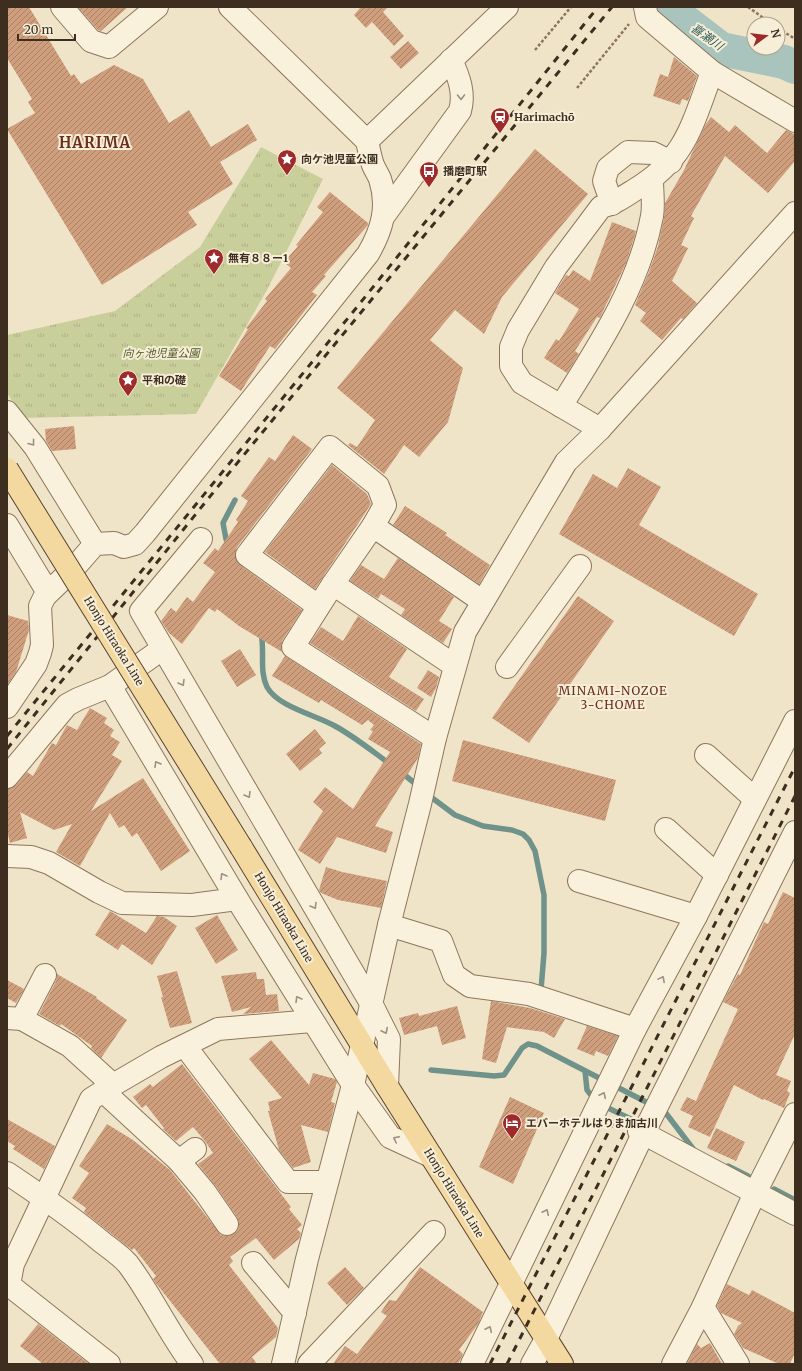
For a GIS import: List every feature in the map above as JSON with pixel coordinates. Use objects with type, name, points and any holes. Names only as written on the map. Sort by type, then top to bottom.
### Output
[{"type":"main road","name":"Honjo Hiraoka Line","points":[[7,469],[242,847],[387,1086],[562,1364]]},
{"type":"street","points":[[62,7],[91,41],[109,47],[157,7]]},
{"type":"street","points":[[7,708],[14,685],[36,664],[40,653],[42,645],[40,606],[45,596],[95,544],[114,543],[124,547],[135,544],[145,533],[368,254],[377,239],[382,225],[382,189],[380,178],[373,165],[367,141],[230,7]]},
{"type":"street","points":[[367,141],[507,7]]},
{"type":"street","points":[[645,7],[647,17],[712,72],[795,121]]},
{"type":"street","points":[[383,217],[460,111],[462,94],[457,73],[451,60]]},
{"type":"street","points":[[600,429],[522,383],[511,366],[511,347],[518,330],[556,267],[601,208],[612,204],[652,180],[671,162],[684,143],[712,72]]},
{"type":"street","points":[[612,204],[604,181],[608,168],[628,152],[653,153],[671,162]]},
{"type":"street","points":[[561,406],[623,301],[642,252],[652,215],[652,180]]},
{"type":"street","points":[[382,189],[394,191],[407,185]]},
{"type":"street","points":[[283,1364],[294,1313],[353,1085],[389,925],[435,738],[465,632],[482,601],[506,565],[566,462],[600,429],[795,213]]},
{"type":"street","points":[[7,412],[35,446],[95,544]]},
{"type":"street","points":[[318,606],[247,555],[330,447],[378,486],[384,505],[373,526],[318,606],[293,647],[435,738]]},
{"type":"street","points":[[7,525],[44,586],[50,587],[61,581]]},
{"type":"street","points":[[373,526],[482,601]]},
{"type":"street","points":[[201,539],[141,611],[372,1005],[389,1039],[387,1086]]},
{"type":"street","points":[[29,560],[41,628]]},
{"type":"street","points":[[506,667],[580,566]]},
{"type":"street","points":[[333,584],[455,666]]},
{"type":"street","points":[[7,777],[67,705],[110,686],[162,649]]},
{"type":"street","points":[[110,686],[312,1021],[353,1085],[390,1137],[431,1156]]},
{"type":"street","points":[[472,1364],[635,1029],[696,916],[795,721]]},
{"type":"street","points":[[706,755],[756,799]]},
{"type":"street","points":[[666,829],[717,875]]},
{"type":"street","points":[[532,1364],[546,1339],[641,1133],[795,832]]},
{"type":"street","points":[[7,856],[31,857],[49,863],[99,892],[122,903],[192,906],[238,899]]},
{"type":"street","points":[[579,881],[696,916]]},
{"type":"street","points":[[389,925],[441,941],[454,975],[470,986],[529,994],[635,1029]]},
{"type":"street","points":[[45,975],[15,1018],[74,1038],[108,1088],[187,1155],[205,1192],[227,1224]]},
{"type":"street","points":[[108,1364],[9,1284],[13,1264],[43,1197],[91,1099],[161,1057],[218,1029],[312,1021]]},
{"type":"street","points":[[185,1046],[288,1182],[327,1182]]},
{"type":"street","points":[[673,1364],[704,1307],[755,1193],[795,1114]]},
{"type":"street","points":[[641,1133],[795,1214]]},
{"type":"street","points":[[7,1173],[43,1197],[127,1263],[137,1294],[192,1364]]},
{"type":"street","points":[[309,1364],[434,1232]]},
{"type":"street","points":[[253,1263],[294,1313]]},
{"type":"street","points":[[704,1307],[738,1364]]},
{"type":"path","points":[[535,50],[571,7]]},
{"type":"path","points":[[750,8],[761,16]]},
{"type":"path","points":[[577,88],[629,24]]},
{"type":"path","points":[[786,34],[795,40]]},
{"type":"green space","name":"向ヶ池児童公園","points":[[261,147],[323,179],[267,290],[196,414],[23,418],[7,393],[7,335],[115,311],[200,247]]},
{"type":"building","points":[[7,7],[29,7],[71,76],[74,74],[81,84],[114,65],[143,79],[169,123],[189,110],[211,147],[248,124],[257,140],[220,162],[233,184],[188,212],[197,225],[102,285],[7,129],[35,113],[28,102],[32,99],[7,58]]},
{"type":"building","points":[[78,7],[128,7],[101,31],[98,30]]},
{"type":"building","points":[[359,7],[388,7],[383,12],[404,36],[394,46],[372,22],[366,28],[354,15],[360,8]]},
{"type":"building","points":[[408,41],[419,53],[401,69],[390,57]]},
{"type":"building","points":[[674,57],[697,76],[688,101],[682,99],[680,105],[653,96],[660,74],[668,77]]},
{"type":"building","points":[[711,117],[729,132],[735,125],[767,153],[786,130],[792,133],[795,135],[795,161],[768,193],[725,156],[691,216],[694,218],[681,245],[688,248],[672,281],[697,303],[683,319],[681,318],[662,340],[640,321],[646,313],[635,305],[658,246],[664,218],[665,203],[683,172],[706,124]]},
{"type":"building","points":[[535,149],[588,194],[502,297],[484,334],[455,310],[430,340],[463,368],[448,422],[419,457],[404,445],[384,474],[348,445],[350,443],[357,447],[375,420],[337,388]]},
{"type":"building","points":[[330,192],[368,223],[368,225],[324,275],[326,276],[312,292],[317,295],[275,349],[270,346],[241,391],[219,376],[248,329],[246,328],[267,301],[265,299],[291,268],[284,262],[323,212],[317,207]]},
{"type":"building","points":[[612,222],[636,231],[634,238],[626,263],[600,318],[597,317],[575,351],[579,354],[567,373],[544,358],[556,339],[559,341],[579,309],[555,293],[566,275],[569,276],[573,270],[590,281]]},
{"type":"building","points":[[74,426],[76,449],[52,451],[46,441],[45,429]]},
{"type":"building","points":[[293,435],[312,449],[237,547],[235,554],[236,560],[240,565],[302,610],[282,641],[282,652],[239,626],[217,609],[215,612],[209,608],[182,644],[169,633],[161,621],[171,608],[176,612],[187,597],[193,602],[215,572],[203,563],[215,548],[218,551],[238,522],[236,520],[248,501],[241,496],[269,457],[275,461]]},
{"type":"building","points":[[332,465],[367,494],[371,504],[315,589],[265,552]]},
{"type":"building","points":[[628,468],[661,487],[639,525],[758,594],[734,636],[559,534],[593,474],[617,488]]},
{"type":"building","points":[[405,506],[447,533],[445,535],[490,565],[479,584],[393,525]]},
{"type":"building","points":[[398,558],[454,597],[439,621],[452,629],[443,643],[401,615],[405,609],[381,594],[378,599],[350,581],[361,565],[384,579]]},
{"type":"building","points":[[578,596],[614,621],[529,743],[492,718]]},
{"type":"building","points":[[7,615],[28,621],[29,630],[16,672],[7,685]]},
{"type":"building","points":[[358,616],[407,649],[389,677],[424,699],[416,711],[310,643],[321,627],[343,641]]},
{"type":"building","points":[[240,649],[256,675],[237,687],[221,661]]},
{"type":"building","points":[[285,656],[421,744],[418,758],[375,826],[393,832],[386,853],[337,837],[320,864],[298,850],[323,811],[313,802],[325,787],[353,809],[390,752],[368,739],[373,731],[370,730],[374,725],[368,720],[362,725],[321,700],[319,703],[272,676]]},
{"type":"building","points":[[428,670],[439,677],[436,688],[431,697],[417,688]]},
{"type":"building","points":[[90,708],[107,718],[104,723],[114,730],[110,736],[120,742],[112,755],[122,761],[91,811],[143,778],[190,851],[161,871],[137,833],[132,837],[124,825],[119,828],[110,813],[80,866],[56,852],[72,824],[54,830],[20,812],[27,838],[10,843],[7,830],[7,789],[16,785],[27,772],[33,776],[52,743],[56,745],[67,725],[77,730]]},
{"type":"building","points":[[315,729],[326,743],[319,749],[322,753],[300,771],[286,754]]},
{"type":"building","points":[[463,740],[616,780],[605,821],[452,781]]},
{"type":"building","points":[[326,867],[342,872],[387,881],[381,908],[338,900],[321,893],[319,890]]},
{"type":"building","points":[[783,892],[795,898],[795,1034],[776,1075],[791,1081],[787,1091],[790,1093],[784,1108],[764,1099],[763,1100],[734,1085],[710,1137],[688,1127],[693,1116],[680,1110],[687,1097],[696,1101],[738,1009],[723,1002],[738,974],[740,975],[764,922],[768,924]]},
{"type":"building","points":[[110,911],[146,933],[157,916],[164,917],[177,926],[152,965],[122,944],[118,950],[95,935]]},
{"type":"building","points":[[217,915],[238,950],[216,964],[195,928]]},
{"type":"building","points":[[177,971],[192,1023],[170,1028],[161,997],[163,997],[157,976]]},
{"type":"building","points":[[256,972],[257,979],[264,979],[266,995],[277,994],[279,1011],[243,1014],[251,1007],[232,1012],[221,976]]},
{"type":"building","points":[[57,974],[97,997],[96,998],[127,1020],[101,1058],[91,1048],[92,1046],[61,1024],[60,1026],[39,1014],[56,981]]},
{"type":"building","points":[[7,980],[24,989],[16,1003],[7,998]]},
{"type":"building","points":[[491,1001],[530,1008],[565,1019],[554,1038],[544,1032],[507,1027],[496,1063],[482,1059]]},
{"type":"building","points":[[457,1006],[466,1038],[442,1045],[437,1026],[404,1035],[399,1018],[418,1013],[419,1016]]},
{"type":"building","points":[[587,1026],[618,1036],[608,1056],[596,1051],[594,1056],[577,1049]]},
{"type":"building","points":[[271,1040],[309,1085],[313,1073],[335,1079],[337,1082],[331,1102],[335,1103],[328,1132],[301,1125],[311,1162],[293,1168],[279,1150],[268,1111],[270,1111],[268,1102],[282,1098],[249,1059]]},
{"type":"building","points":[[182,1064],[291,1207],[289,1209],[302,1225],[297,1229],[301,1233],[299,1239],[274,1260],[256,1238],[230,1257],[233,1261],[229,1265],[278,1328],[276,1337],[252,1357],[257,1364],[220,1364],[155,1282],[153,1279],[156,1276],[134,1248],[132,1250],[84,1212],[86,1208],[72,1198],[89,1173],[79,1166],[107,1124],[133,1140],[170,1170],[221,1235],[228,1236],[234,1234],[238,1230],[239,1223],[237,1217],[215,1185],[198,1164],[213,1153],[205,1141],[193,1127],[176,1141],[163,1129],[164,1128],[146,1105],[142,1108],[133,1097],[150,1084],[153,1087]]},
{"type":"building","name":"エバーホテルはりま加古川","points":[[510,1097],[544,1113],[513,1184],[479,1167]]},
{"type":"building","points":[[7,1119],[55,1146],[44,1169],[13,1149],[15,1146],[7,1141]]},
{"type":"building","points":[[716,1128],[745,1142],[736,1161],[707,1148]]},
{"type":"building","points":[[345,1267],[364,1288],[347,1305],[327,1283]]},
{"type":"building","points":[[420,1267],[483,1312],[478,1324],[459,1350],[463,1354],[458,1364],[333,1364],[345,1346],[357,1354],[387,1316],[381,1312],[389,1300],[396,1301]]},
{"type":"building","points":[[727,1284],[749,1295],[752,1290],[795,1313],[795,1353],[790,1364],[779,1364],[743,1348],[734,1334],[738,1326],[742,1323],[721,1313],[717,1306]]},
{"type":"building","points":[[38,1324],[89,1364],[43,1364],[20,1346]]},
{"type":"building","points":[[710,1343],[722,1364],[687,1364],[697,1344],[701,1348]]},
{"type":"waterway","name":"喜瀬川","points":[[673,7],[678,16],[721,49],[784,62],[795,67]]},
{"type":"waterway","points":[[235,500],[223,523],[226,539],[241,570]]},
{"type":"waterway","points":[[261,633],[263,674],[267,687],[272,694],[288,705],[342,730],[390,764]]},
{"type":"waterway","points":[[402,773],[417,785]]},
{"type":"waterway","points":[[431,797],[455,815],[483,826],[512,830],[523,834],[529,840],[535,851],[544,895],[544,953],[541,990]]},
{"type":"waterway","points":[[431,1070],[494,1076],[504,1075],[522,1048],[528,1044],[537,1046],[605,1081]]},
{"type":"waterway","points":[[585,1071],[587,1090],[595,1100]]},
{"type":"waterway","points":[[613,1085],[652,1105]]},
{"type":"waterway","points":[[602,1105],[641,1124]]},
{"type":"waterway","points":[[661,1110],[665,1112],[694,1150]]},
{"type":"waterway","points":[[728,1166],[748,1176]]},
{"type":"waterway","points":[[774,1189],[795,1200]]},
{"type":"railway","points":[[7,736],[357,307],[598,7]]},
{"type":"railway","points":[[7,749],[220,484],[612,7]]},
{"type":"railway","points":[[490,1364],[795,767]]},
{"type":"railway","points":[[507,1364],[795,796]]},
{"type":"place","name":"Harimachō","points":[[500,134]]},
{"type":"place","name":"向ケ池児童公園","points":[[287,176]]},
{"type":"place","name":"播磨町駅","points":[[429,188]]},
{"type":"place","name":"無有８８ー1","points":[[214,275]]},
{"type":"place","name":"平和の礎","points":[[128,397]]},
{"type":"place","name":"エバーホテルはりま加古川","points":[[512,1140]]},
{"type":"district","name":"HARIMA","points":[[95,143]]},
{"type":"district","name":"MINAMI-NOZOE 3-CHOME","points":[[613,698]]}]
